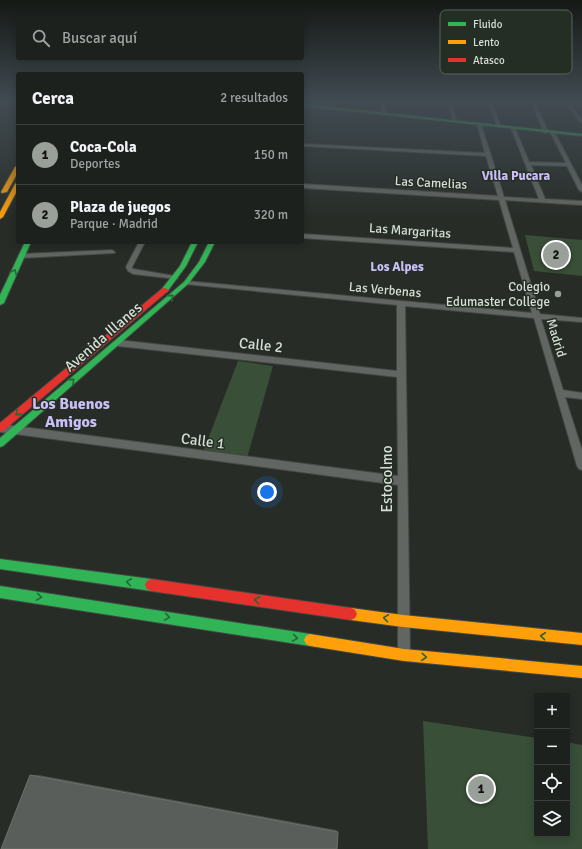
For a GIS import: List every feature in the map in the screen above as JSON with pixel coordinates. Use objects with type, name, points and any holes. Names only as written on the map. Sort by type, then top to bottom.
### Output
[{"type":"main road","points":[[0,198],[16,170]]},
{"type":"main road","points":[[0,217],[16,188]]},
{"type":"main road","points":[[0,303],[27,244]]},
{"type":"main road","name":"Avenida Illanes","points":[[0,428],[159,295],[175,278],[194,244]]},
{"type":"main road","name":"Avenida Illanes","points":[[0,443],[186,283],[202,262],[211,244]]},
{"type":"main road","points":[[0,564],[404,621],[582,639]]},
{"type":"main road","points":[[0,592],[404,655],[582,672]]},
{"type":"street","name":"Madrid","points":[[484,141],[582,466]]},
{"type":"street","points":[[518,141],[543,201]]},
{"type":"street","points":[[554,141],[580,183],[582,190]]},
{"type":"street","points":[[304,145],[488,155]]},
{"type":"street","points":[[528,163],[569,165]]},
{"type":"street","name":"Las Camelias","points":[[304,186],[582,203]]},
{"type":"street","name":"Las Margaritas","points":[[304,236],[517,250]]},
{"type":"street","points":[[141,244],[129,267],[130,270],[133,272],[175,278]]},
{"type":"street","points":[[21,256],[112,252]]},
{"type":"street","name":"Las Verbenas","points":[[186,283],[582,320]]},
{"type":"street","name":"Estocolmo","points":[[401,303],[404,655]]},
{"type":"street","name":"Calle 2","points":[[118,342],[401,374]]},
{"type":"street","points":[[560,394],[582,396]]},
{"type":"street","name":"Calle 1","points":[[0,428],[402,481]]},
{"type":"green space","points":[[525,235],[582,240],[582,276],[534,271]]},
{"type":"green space","points":[[238,361],[273,366],[247,458],[203,452]]},
{"type":"green space","points":[[423,721],[534,738],[534,837],[570,837],[570,743],[582,745],[582,849],[428,849]]},
{"type":"building","points":[[30,775],[338,832],[337,849],[1,849]]},
{"type":"traffic: fast","points":[[0,303],[27,244]]},
{"type":"traffic: fast","points":[[165,290],[183,266],[194,244]]},
{"type":"traffic: fast","points":[[0,443],[186,283],[202,262],[211,244]]},
{"type":"traffic: fast","points":[[0,564],[151,585]]},
{"type":"traffic: fast","points":[[0,592],[310,640]]},
{"type":"traffic: slow","points":[[4,192],[16,171]]},
{"type":"traffic: slow","points":[[0,217],[16,188]]},
{"type":"traffic: slow","points":[[351,614],[403,621],[582,639]]},
{"type":"traffic: slow","points":[[310,640],[404,655],[582,672]]},
{"type":"traffic: jam","points":[[0,428],[165,290]]},
{"type":"traffic: jam","points":[[151,585],[351,614]]},
{"type":"place","name":"Plaza de juegos","points":[[556,255]]},
{"type":"place","name":"Colegio Edumaster College","points":[[558,294]]},
{"type":"place","name":"Coca-Cola","points":[[481,789]]},
{"type":"district","name":"Villa Pucara","points":[[516,176]]},
{"type":"district","name":"Los Alpes","points":[[397,267]]},
{"type":"district","name":"Los Buenos Amigos","points":[[71,413]]}]
